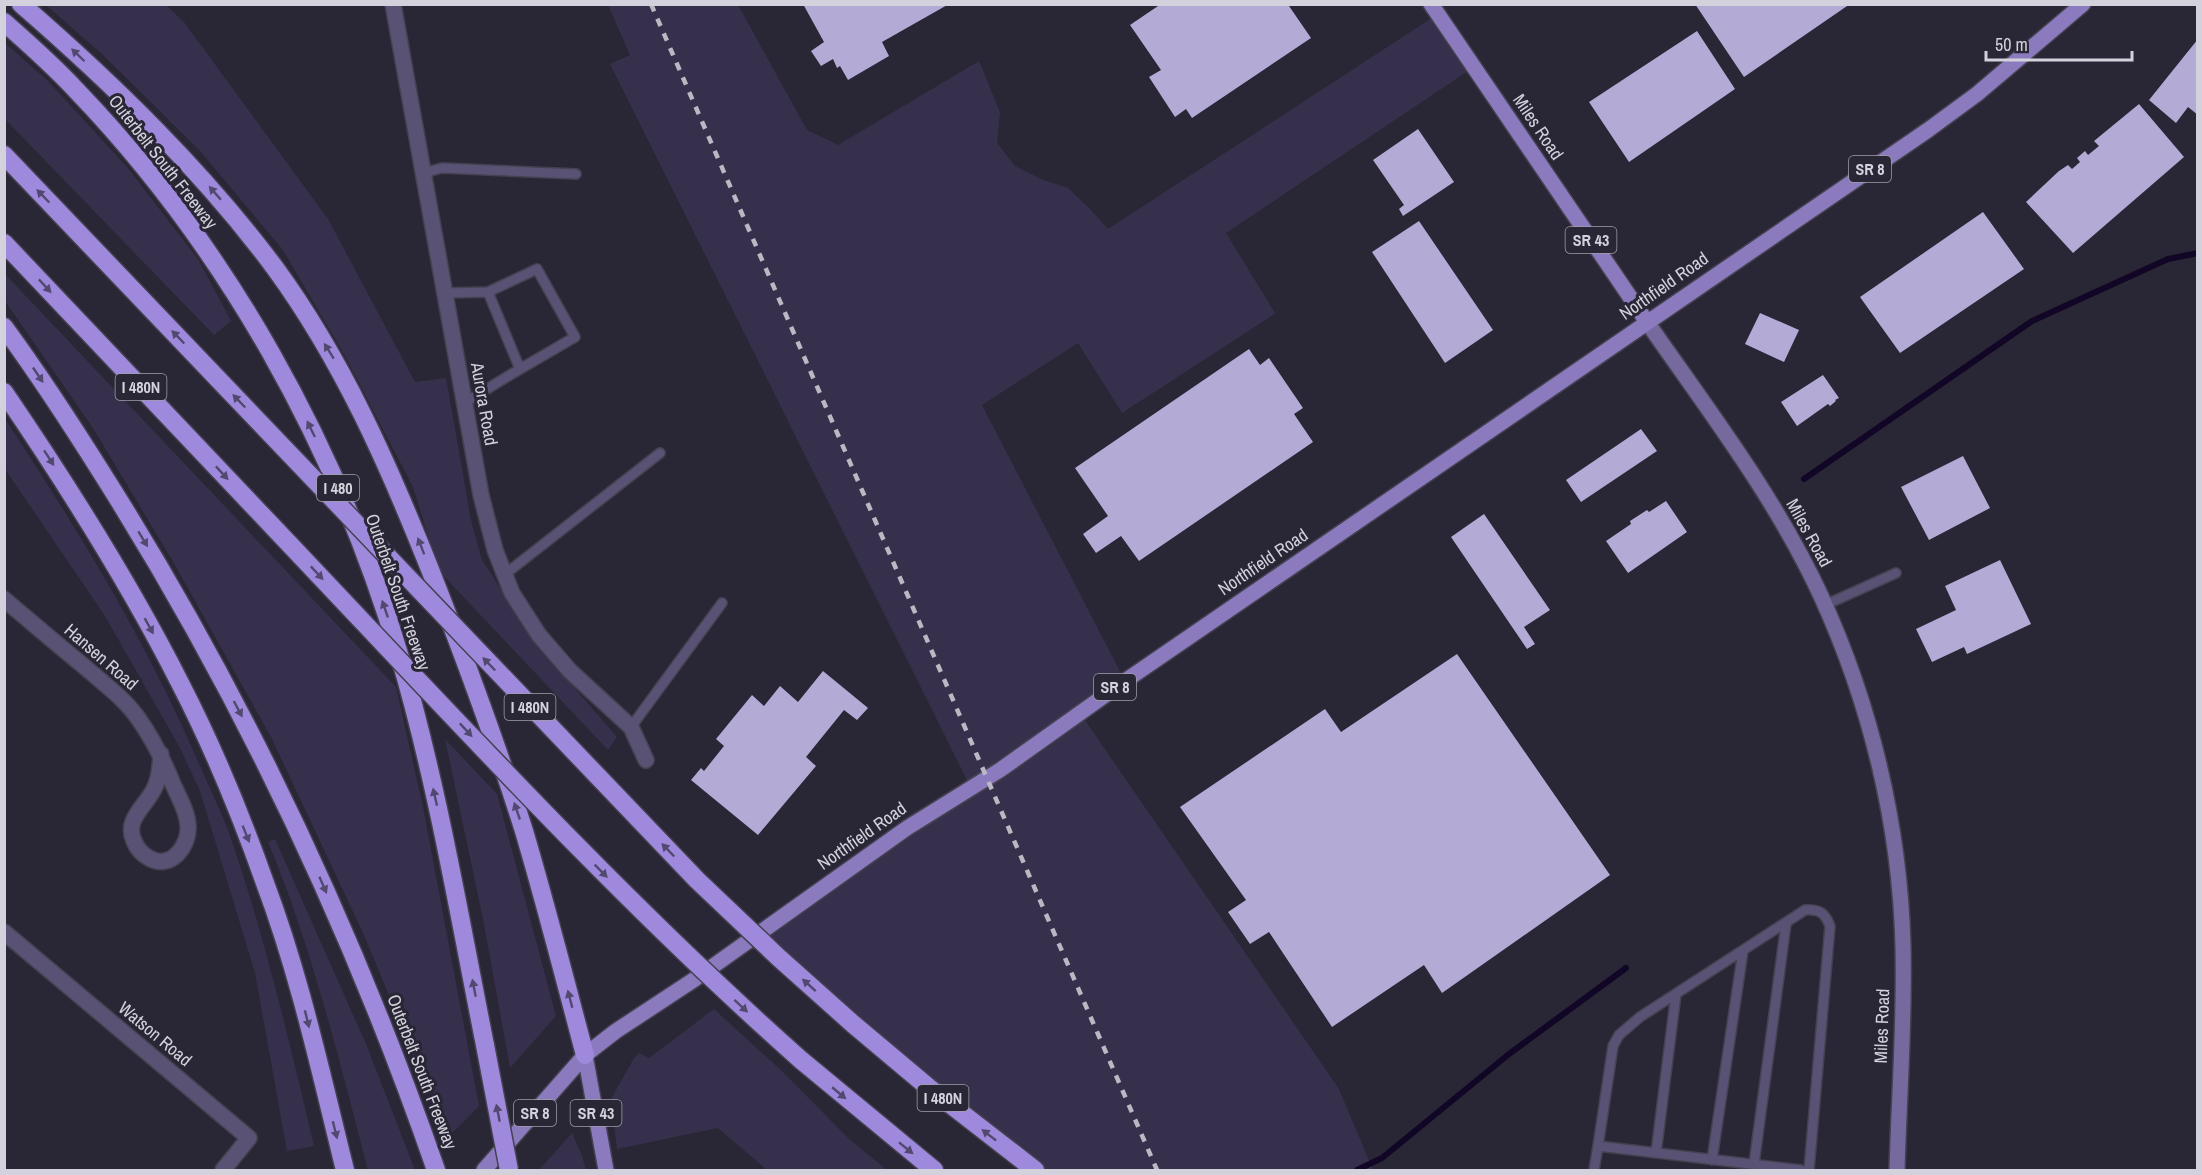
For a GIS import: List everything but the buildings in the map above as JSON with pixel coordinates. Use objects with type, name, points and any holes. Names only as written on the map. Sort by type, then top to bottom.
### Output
[{"type":"highway","points":[[21,4],[66,43],[152,125],[218,196],[275,270],[337,366],[374,438],[453,630],[524,831],[585,1055]]},
{"type":"highway","name":"Outerbelt South Freeway","points":[[4,22],[82,96],[143,166],[178,211],[264,341],[289,385],[330,469],[385,609],[413,705],[440,815],[509,1170]]},
{"type":"highway","name":"I 480N","points":[[4,155],[681,864],[748,929],[853,1024],[928,1087],[1035,1170]]},
{"type":"highway","name":"I 480N","points":[[4,243],[596,866],[676,945],[801,1060],[934,1170]]},
{"type":"highway","name":"Outerbelt South Freeway","points":[[4,327],[74,429],[157,563],[259,750],[321,878],[381,1021],[436,1170]]},
{"type":"highway","points":[[4,392],[48,456],[118,571],[180,683],[224,779],[266,883],[297,980],[345,1170]]},
{"type":"main road","name":"Miles Road","points":[[1431,4],[1772,505],[1807,567],[1849,664],[1871,735],[1887,803],[1897,868],[1903,975],[1897,1170]]},
{"type":"main road","name":"Northfield Road","points":[[484,1170],[585,1055],[616,1031],[695,979],[907,828],[1000,770],[1125,681],[1977,94],[2083,4]]},
{"type":"main road","name":"SR 43","points":[[585,1055],[606,1170]]},
{"type":"street","name":"Aurora Road","points":[[393,4],[481,495],[495,550],[512,593],[539,635],[570,670],[631,727],[646,760]]},
{"type":"street","name":"Hansen Road","points":[[4,600],[119,696],[137,716],[161,754],[187,817],[189,835],[184,848],[161,862],[149,859],[138,850],[132,839],[131,827],[134,817],[155,788],[161,754]]},
{"type":"street","name":"Watson Road","points":[[4,932],[249,1138],[223,1170]]},
{"type":"lane","points":[[423,173],[442,168],[576,174]]},
{"type":"lane","points":[[444,293],[488,292],[537,269],[575,337],[464,403]]},
{"type":"lane","points":[[488,292],[520,369]]},
{"type":"lane","points":[[504,575],[660,453]]},
{"type":"lane","points":[[1825,606],[1896,573]]},
{"type":"lane","points":[[631,727],[722,603]]},
{"type":"lane","points":[[1594,1170],[1613,1046],[1619,1035],[1640,1017],[1806,910],[1817,909],[1825,914],[1830,926],[1809,1170]]},
{"type":"lane","points":[[1754,1164],[1786,924]]},
{"type":"lane","points":[[1712,1160],[1743,951]]},
{"type":"lane","points":[[1656,1153],[1676,994]]},
{"type":"lane","points":[[1598,1146],[1801,1170]]},
{"type":"shaded area","points":[[46,5],[166,5],[184,22],[328,219],[415,382],[446,378],[471,520],[482,560],[538,646],[617,737],[608,750],[439,571],[413,487],[345,356],[283,250],[200,151],[103,55]]},
{"type":"shaded area","points":[[608,5],[738,5],[807,130],[838,145],[979,61],[1000,112],[997,143],[1015,166],[1043,180],[1068,188],[1108,229],[1438,14],[1474,67],[1226,233],[1275,313],[1267,319],[1122,413],[1078,343],[982,405],[1125,681],[1080,713],[1339,1089],[1373,1170],[1035,1170],[749,940],[971,788],[610,64],[630,55]]},
{"type":"shaded area","points":[[4,42],[48,81],[127,167],[198,259],[231,321],[214,335],[5,119]]},
{"type":"shaded area","points":[[4,273],[396,687],[423,807],[479,1106],[445,1140],[420,1070],[364,935],[271,737],[175,565],[93,428],[5,301]]},
{"type":"shaded area","points":[[5,419],[109,585],[177,714],[221,812],[264,947],[314,1146],[287,1151],[255,973],[200,791],[180,748],[105,616],[5,469]]},
{"type":"shaded area","points":[[445,739],[497,794],[556,1016],[510,1068],[483,919]]},
{"type":"shaded area","points":[[275,839],[366,1044],[415,1170],[368,1170],[311,963],[268,842]]},
{"type":"shaded area","points":[[714,1009],[783,1072],[850,1140],[887,1170],[767,1170],[718,1128],[617,1149],[611,1099],[634,1058],[639,1053],[649,1058]]},
{"type":"shaded area","points":[[572,1133],[586,1170],[539,1170]]},
{"type":"waterway","points":[[1804,479],[2032,321],[2168,259],[2198,253]]},
{"type":"waterway","points":[[1357,1170],[1382,1158],[1509,1054],[1626,968]]},
{"type":"railway","points":[[651,4],[1157,1170]]}]
